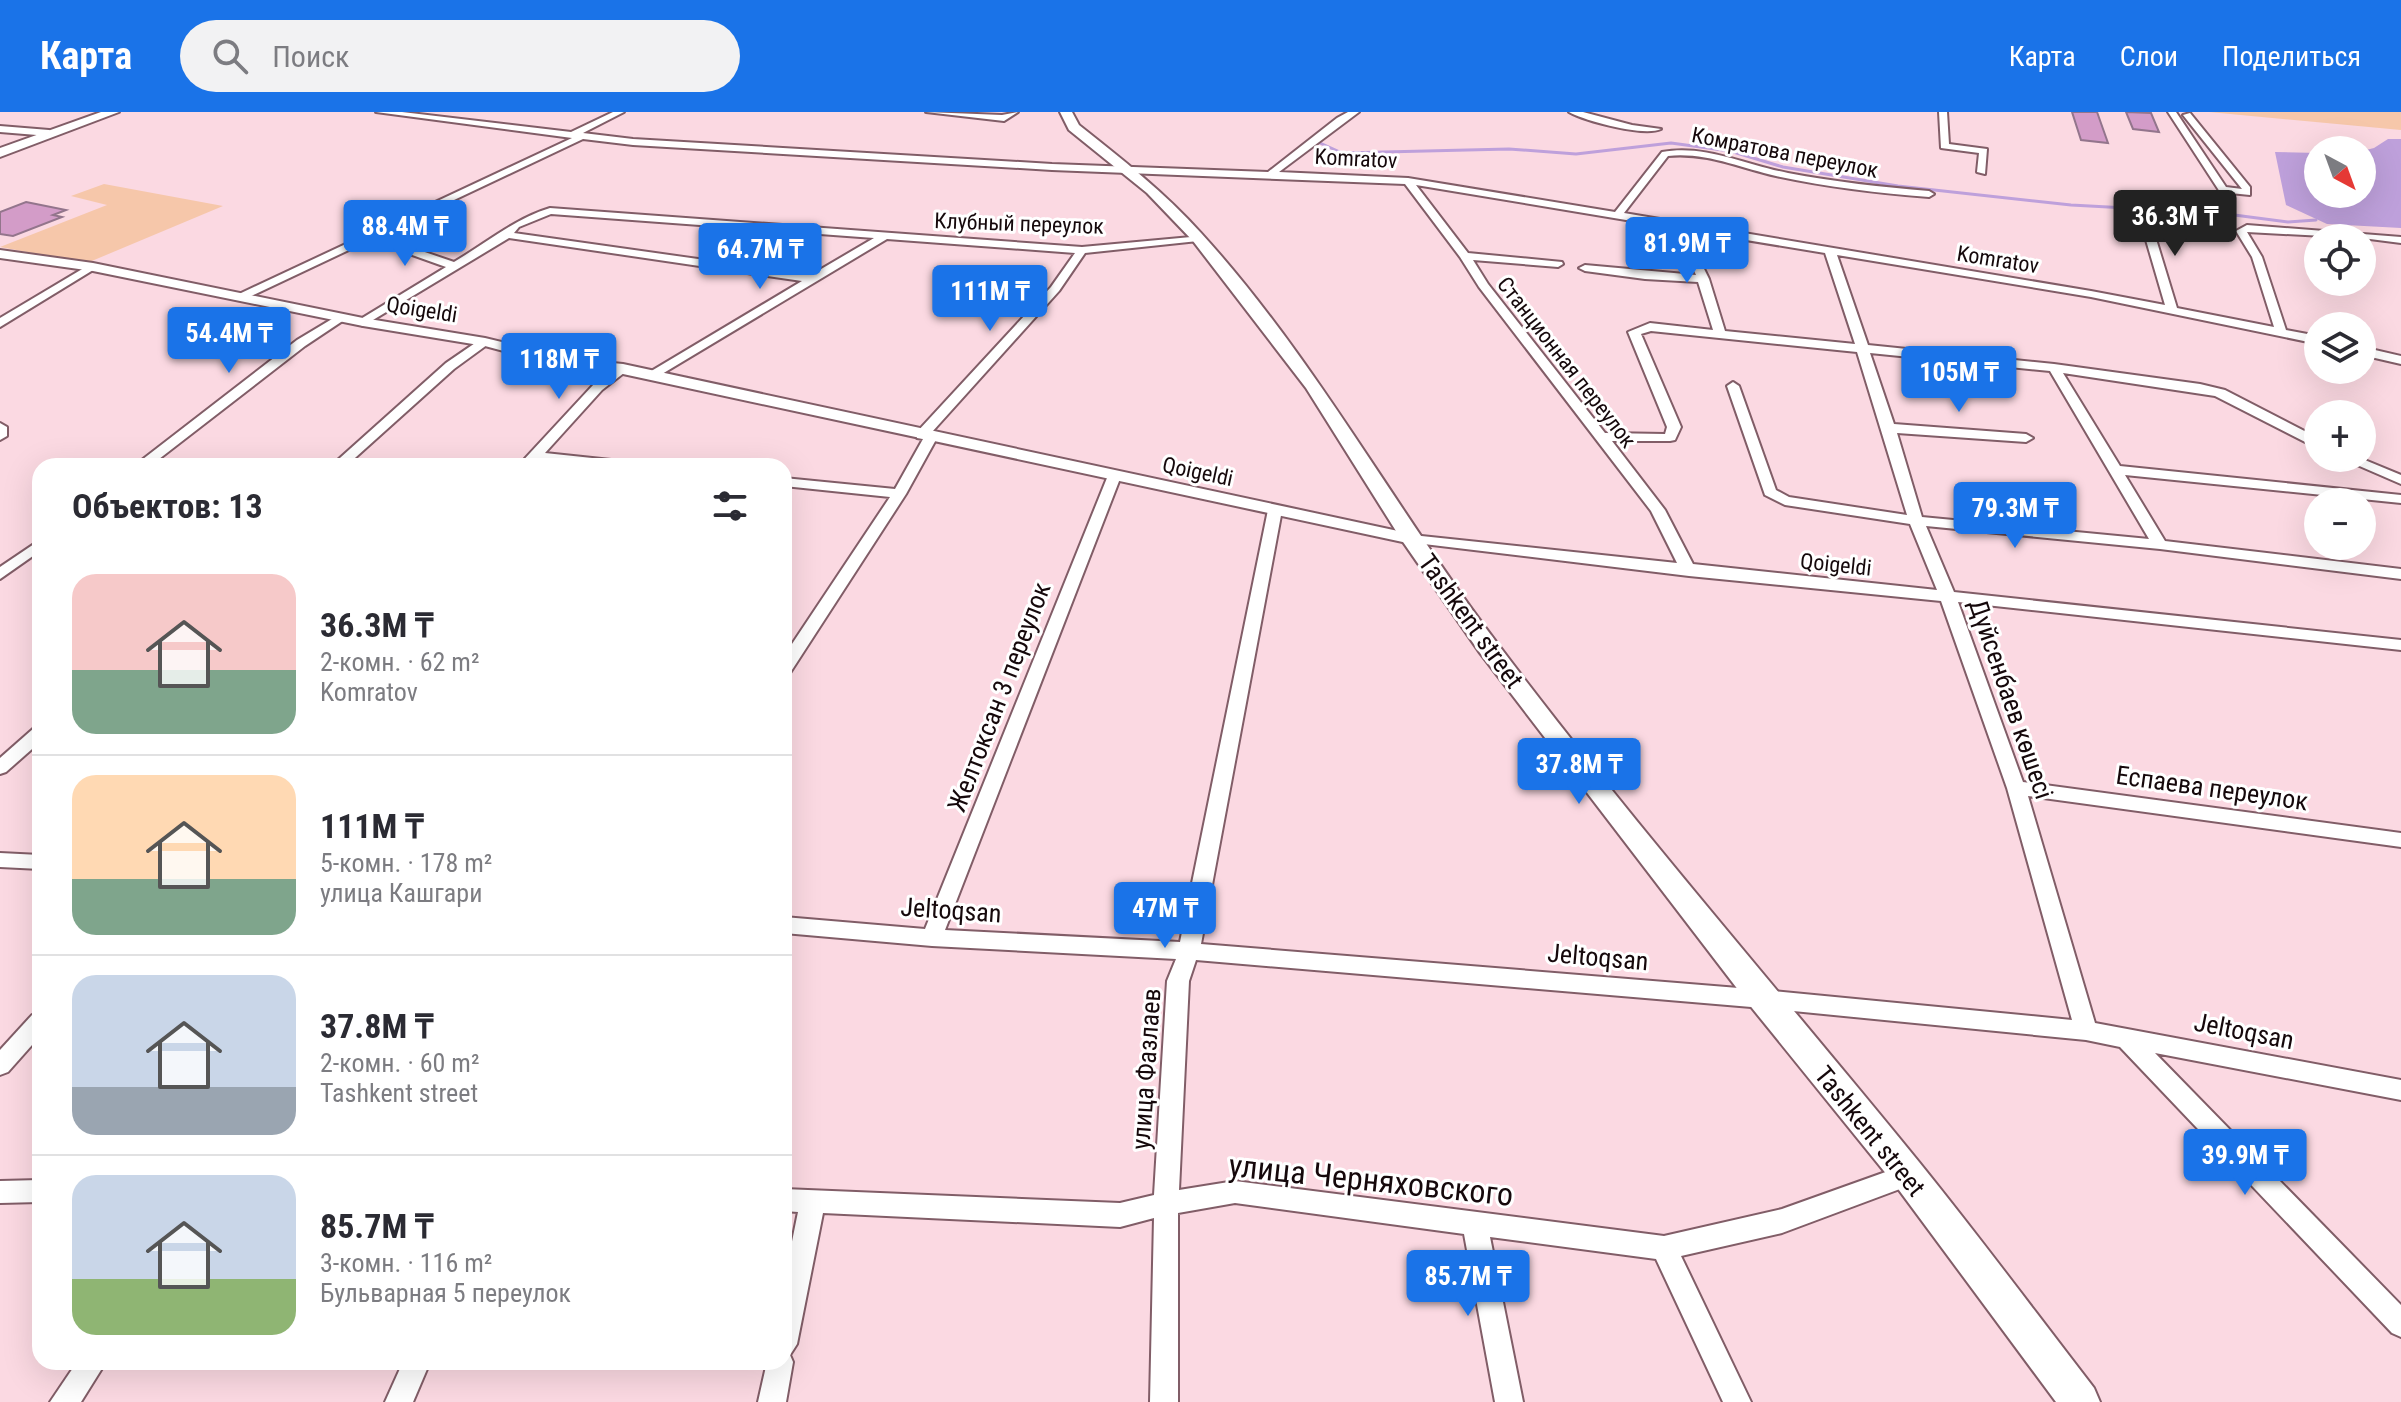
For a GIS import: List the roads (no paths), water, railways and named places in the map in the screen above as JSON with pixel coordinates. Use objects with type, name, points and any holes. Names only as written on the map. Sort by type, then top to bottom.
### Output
[{"type":"main road","points":[[0,153],[113,112]]},
{"type":"main road","name":"Tashkent street","points":[[1066,112],[1074,127],[1152,190],[1198,238],[1314,386],[1412,539],[1488,648],[1763,999],[1908,1175],[2080,1402]]},
{"type":"street","name":"Komratov","points":[[380,112],[633,142],[1033,166],[1408,181],[2172,310],[2304,337]]},
{"type":"street","points":[[243,296],[577,136],[620,112]]},
{"type":"street","points":[[930,112],[1004,118],[1014,112]]},
{"type":"street","points":[[1271,174],[1340,120],[1355,112]]},
{"type":"street","points":[[1573,112],[1632,128],[1656,129]]},
{"type":"street","points":[[1943,112],[1944,146],[1984,151],[1982,172]]},
{"type":"street","points":[[2172,112],[2223,190],[2246,193],[2247,189],[2187,115]]},
{"type":"street","points":[[0,129],[49,133]]},
{"type":"street","name":"Комратова переулок","points":[[1616,217],[1665,154],[1683,151],[1775,173],[1882,191],[1929,194]]},
{"type":"street","name":"Станционная переулок","points":[[1408,181],[1483,285],[1658,510],[1689,571]]},
{"type":"street","name":"Клубный переулок","points":[[363,322],[507,235],[515,225],[550,211],[1082,250],[1198,238]]},
{"type":"street","points":[[2144,216],[2172,310]]},
{"type":"street","points":[[1679,227],[1703,279],[1720,334]]},
{"type":"street","points":[[2281,332],[2257,257],[2241,231],[2247,228],[2401,240]]},
{"type":"street","points":[[507,235],[814,279]]},
{"type":"street","points":[[652,376],[886,235]]},
{"type":"street","points":[[367,236],[454,266]]},
{"type":"street","points":[[792,657],[899,494],[926,436],[1055,289],[1082,250]]},
{"type":"street","name":"Дүйсенбаев көшесі","points":[[1830,251],[1864,348],[1916,521],[1948,597],[2016,788],[2086,1031]]},
{"type":"street","name":"Qoigeldi","points":[[0,254],[93,267],[341,318],[485,342],[571,364],[623,369],[1412,539],[2401,645]]},
{"type":"street","points":[[1465,256],[1558,264]]},
{"type":"street","points":[[0,323],[93,267]]},
{"type":"street","points":[[1585,268],[1703,279]]},
{"type":"street","points":[[151,458],[301,343],[341,318]]},
{"type":"street","points":[[1600,437],[1670,437],[1674,427],[1634,332],[1650,327],[2054,368],[2220,393],[2304,436]]},
{"type":"street","points":[[347,458],[450,366],[485,342]]},
{"type":"street","points":[[2376,354],[2401,360]]},
{"type":"street","points":[[2054,368],[2160,545]]},
{"type":"street","points":[[533,458],[598,387],[623,369]]},
{"type":"street","points":[[1733,386],[1770,492],[1775,498],[1916,521],[2160,545],[2401,574]]},
{"type":"street","points":[[0,427],[0,436]]},
{"type":"street","points":[[1889,428],[2026,438]]},
{"type":"street","points":[[2114,470],[2401,499]]},
{"type":"street","points":[[2376,470],[2401,480]]},
{"type":"street","name":"Желтоксан 3 переулок","points":[[932,938],[1114,476]]},
{"type":"street","points":[[792,483],[899,494]]},
{"type":"street","name":"улица Фазлаев","points":[[1164,1402],[1166,1203],[1178,981],[1189,951],[1275,510]]},
{"type":"street","points":[[0,574],[32,550]]},
{"type":"street","points":[[0,768],[32,739]]},
{"type":"street","name":"Еспаева переулок","points":[[2016,788],[2401,840]]},
{"type":"street","points":[[0,860],[32,862]]},
{"type":"street","name":"Jeltoqsan","points":[[792,926],[932,938],[1189,951],[1763,999],[2086,1031],[2401,1090]]},
{"type":"street","points":[[0,1065],[32,1030]]},
{"type":"street","points":[[2124,1036],[2401,1324]]},
{"type":"street","name":"улица Черняховского","points":[[792,1200],[1120,1215],[1166,1203],[1235,1192],[1664,1248],[1782,1221],[1908,1175]]},
{"type":"street","points":[[0,1192],[32,1191]]},
{"type":"street","points":[[792,1304],[813,1200]]},
{"type":"street","points":[[1475,1225],[1509,1402]]},
{"type":"street","points":[[1664,1248],[1737,1402]]},
{"type":"street","points":[[64,1402],[87,1370]]},
{"type":"street","points":[[399,1402],[413,1370]]},
{"type":"street","points":[[772,1402],[778,1370]]},
{"type":"waterway","points":[[1320,143],[1342,153],[1509,149],[1576,154],[1671,143],[1730,151],[1783,167],[1898,186],[2071,205],[2219,213],[2288,222],[2316,220]]}]
